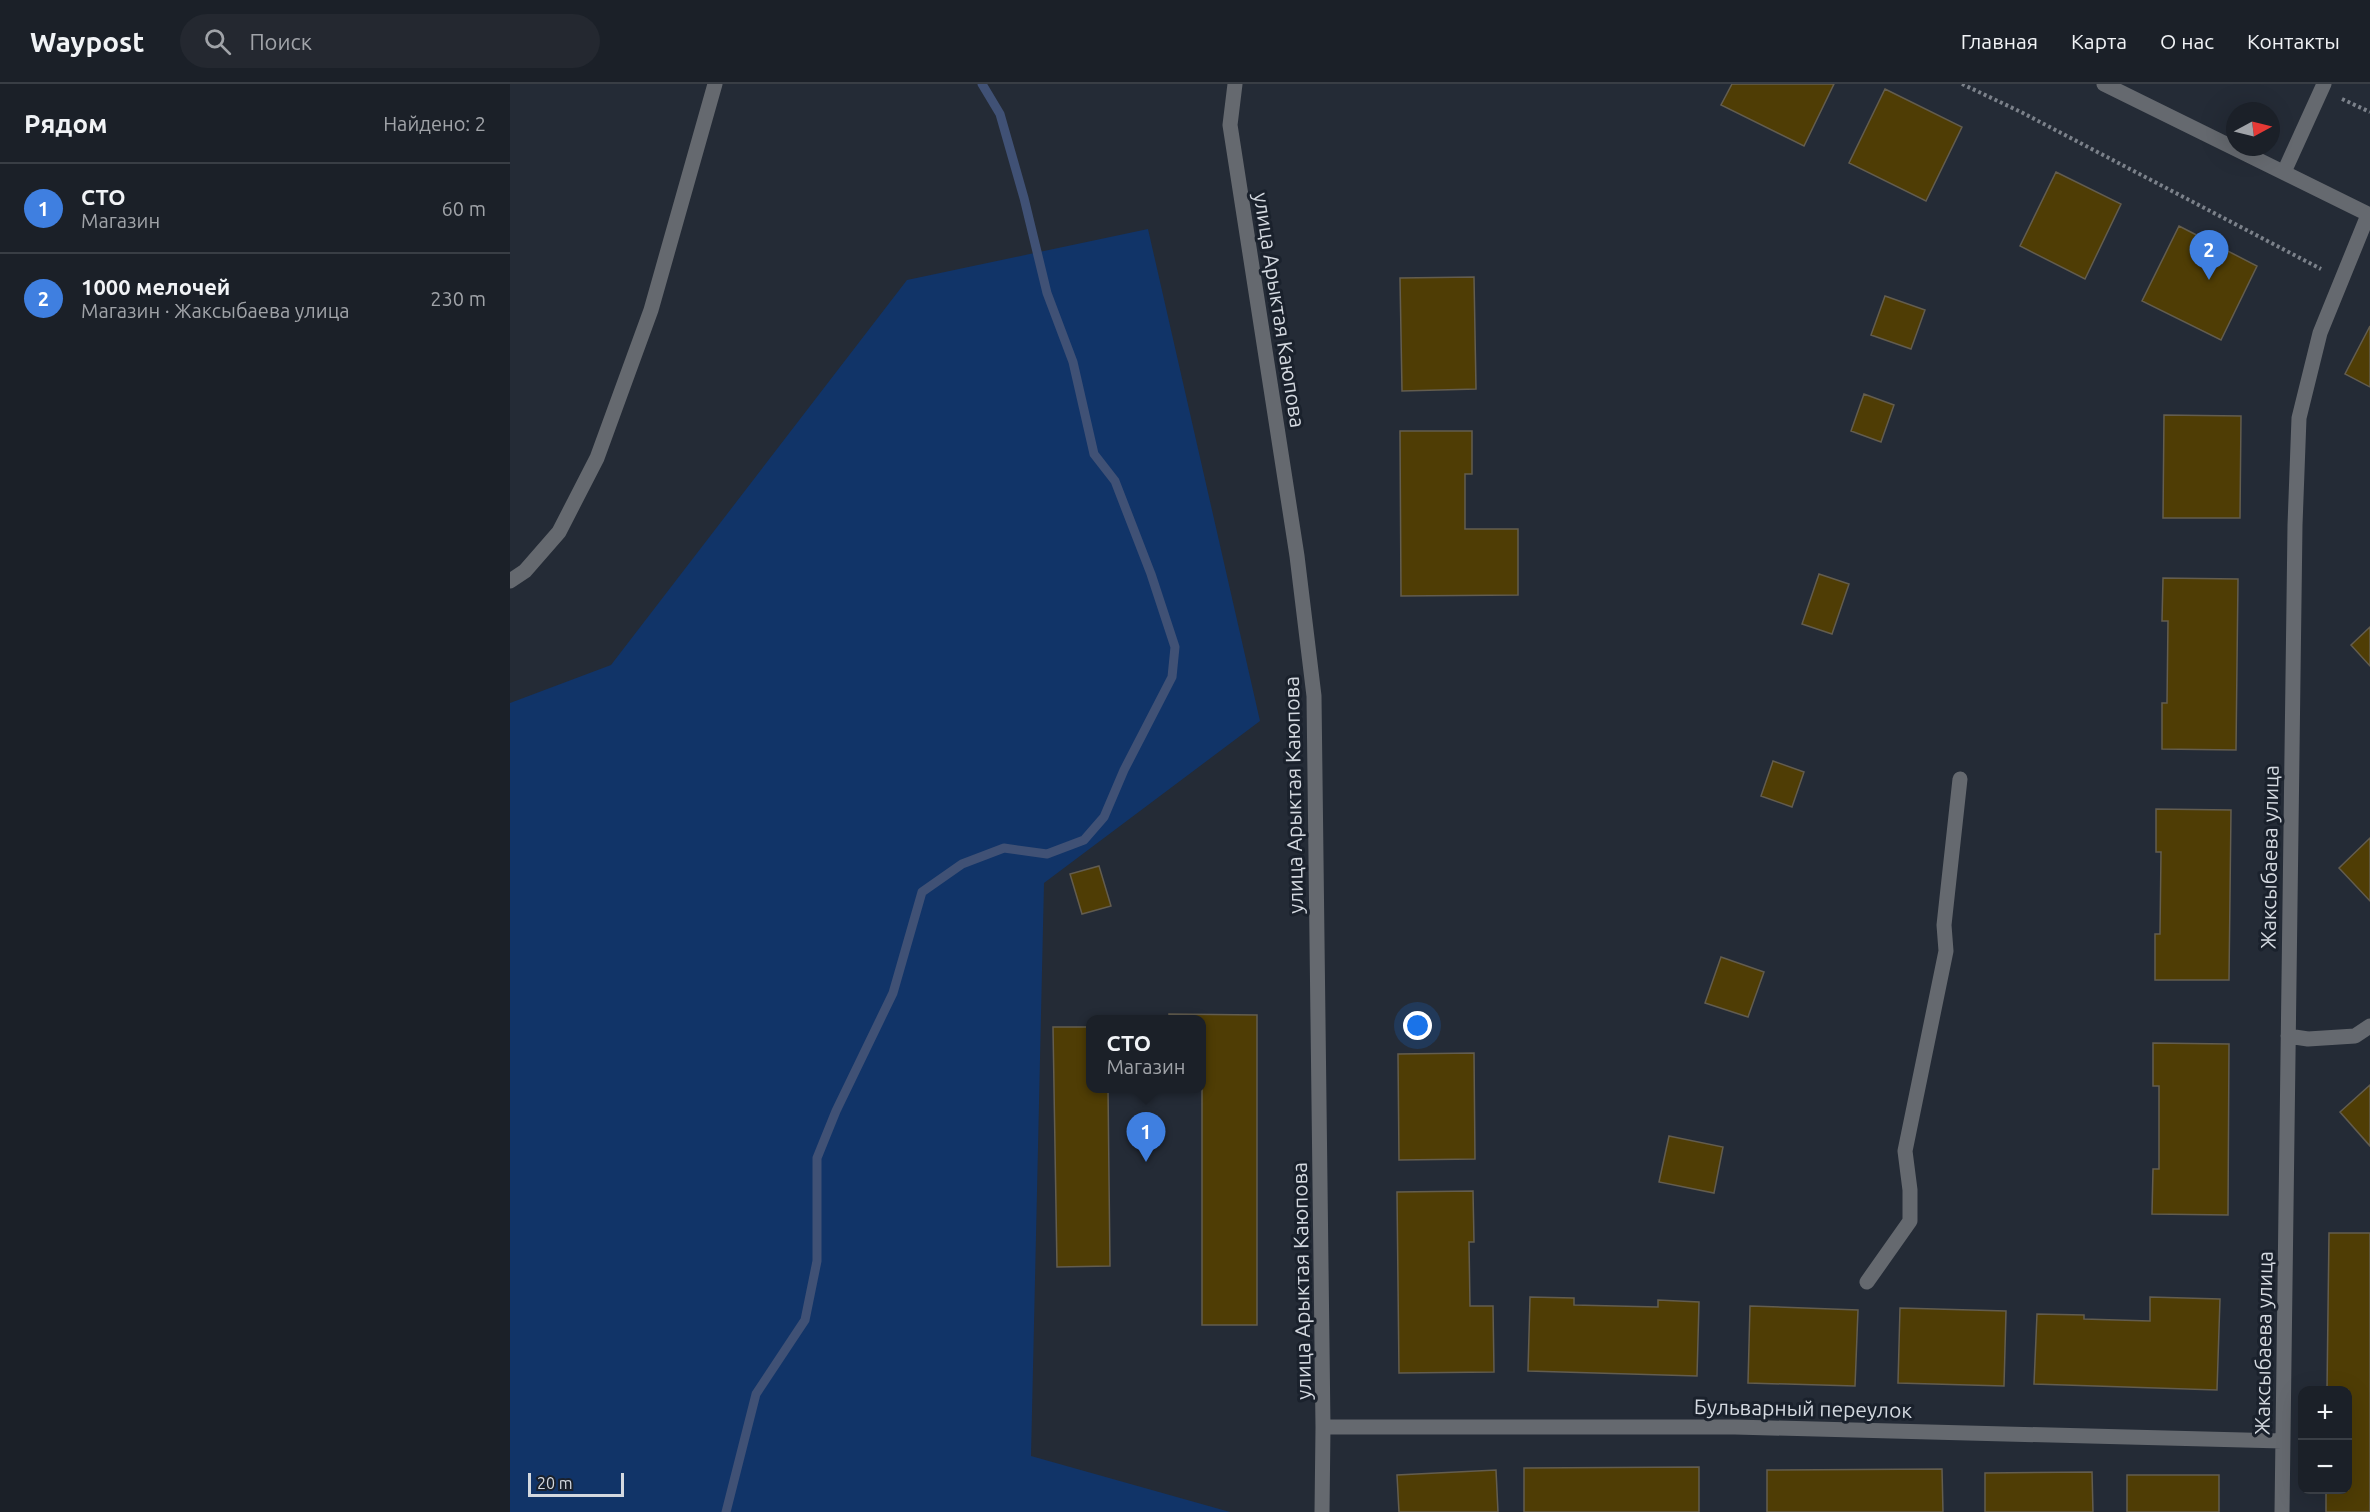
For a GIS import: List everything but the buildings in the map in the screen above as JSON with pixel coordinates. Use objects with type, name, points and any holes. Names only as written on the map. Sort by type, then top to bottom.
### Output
[{"type":"street","points":[[510,581],[525,571],[559,532],[597,458],[651,310],[715,84]]},
{"type":"street","name":"улица Арыктая Каюпова","points":[[1235,84],[1230,126],[1297,556],[1314,696],[1323,1427],[1322,1512]]},
{"type":"street","points":[[2104,84],[2369,215]]},
{"type":"street","points":[[2284,172],[2324,84]]},
{"type":"street","name":"Жаксыбаева улица","points":[[2282,1512],[2295,525],[2299,418],[2320,333],[2369,215]]},
{"type":"street","points":[[1868,1282],[1910,1221],[1910,1190],[1905,1151],[1946,951],[1944,925],[1960,779]]},
{"type":"street","points":[[2288,1036],[2308,1039],[2355,1036],[2370,1026]]},
{"type":"street","name":"Бульварный переулок","points":[[1323,1427],[1735,1427],[2282,1441]]},
{"type":"path","points":[[1962,84],[2021,112],[2342,279]]},
{"type":"shaded area","points":[[1148,229],[1260,721],[1044,883],[1031,1456],[1230,1512],[510,1512],[510,703],[611,665],[907,280]]},
{"type":"waterway","points":[[726,1512],[756,1394],[805,1320],[817,1261],[817,1158],[836,1111],[893,993],[922,892],[962,864],[1004,848],[1047,854],[1084,840],[1104,817],[1124,770],[1172,677],[1175,647],[1151,574],[1115,481],[1094,454],[1073,362],[1047,293],[1024,198],[1000,114],[982,84]]},
{"type":"place","name":"1000 мелочей","points":[[2209,280]]},
{"type":"place","name":"СТО","points":[[1146,1162]]}]
